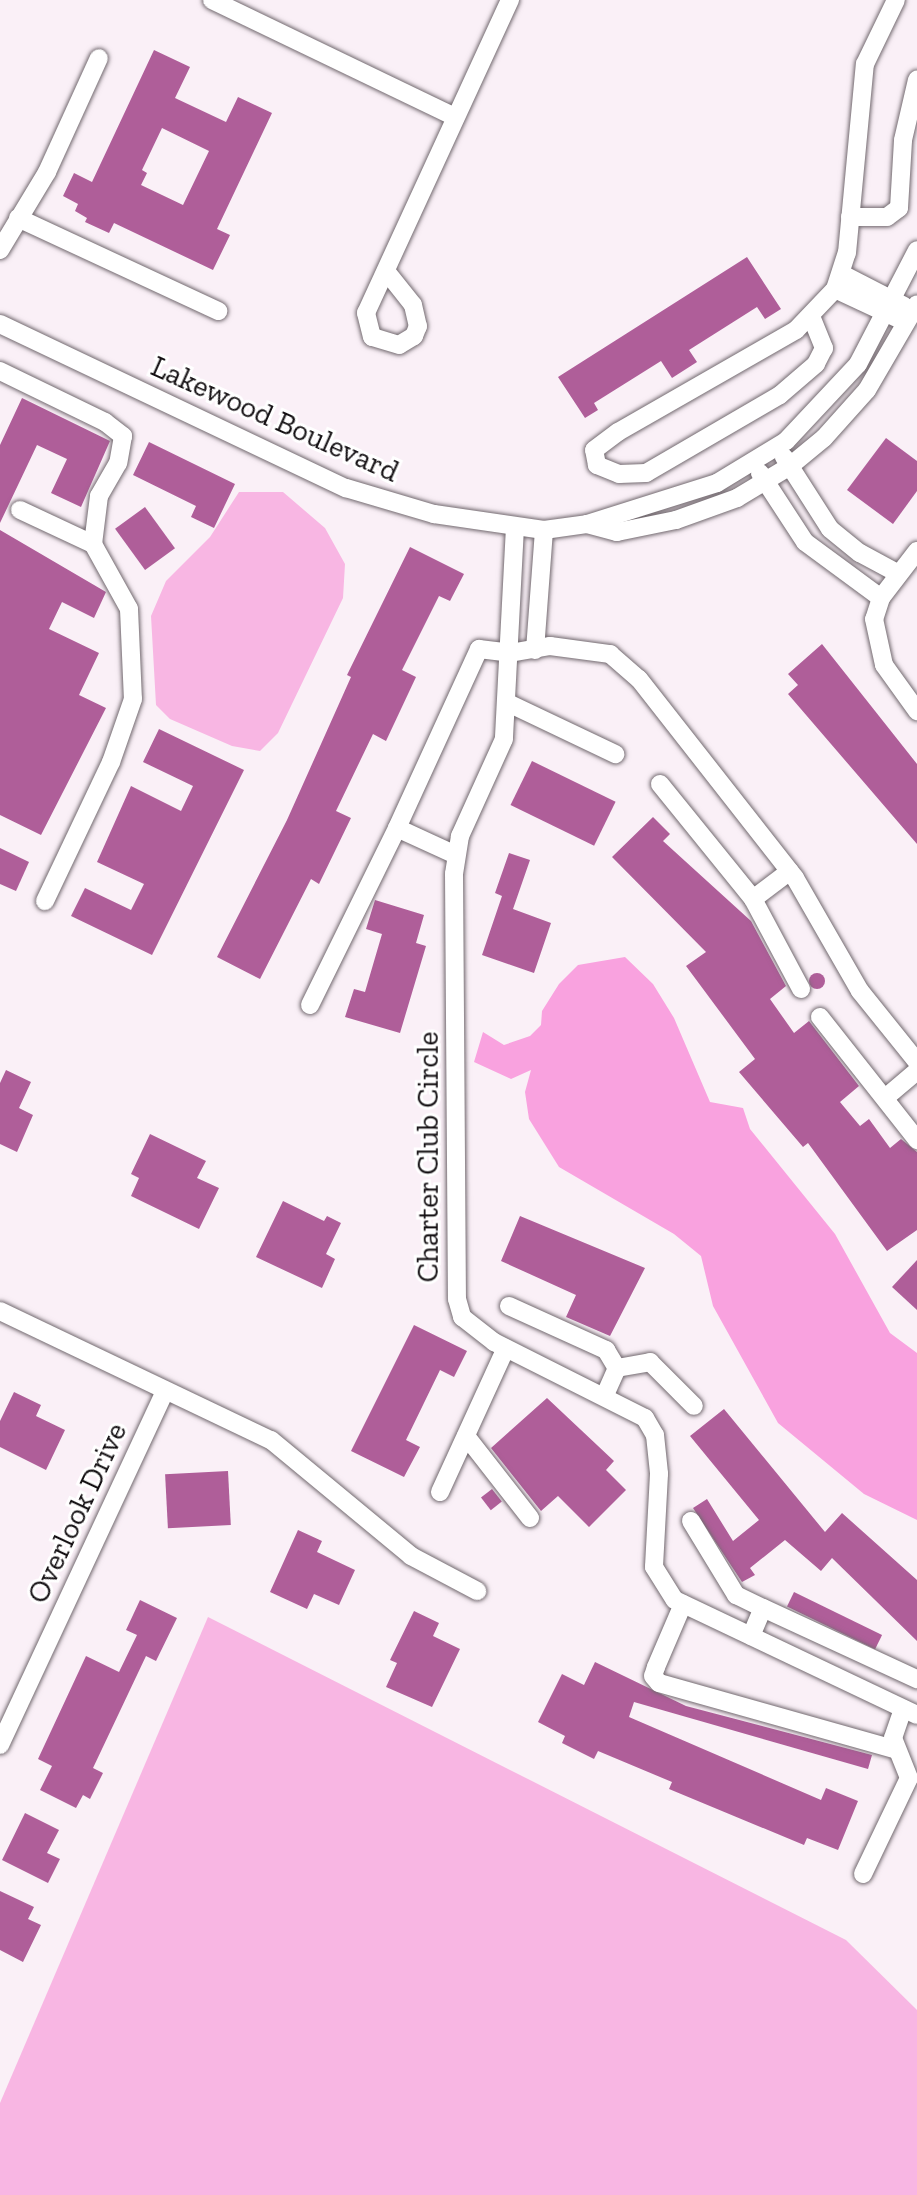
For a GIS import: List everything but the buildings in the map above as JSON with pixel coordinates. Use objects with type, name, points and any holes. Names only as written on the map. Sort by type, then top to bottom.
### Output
[{"type":"street","points":[[212,0],[455,117]]},
{"type":"street","points":[[386,271],[510,0]]},
{"type":"street","points":[[811,316],[824,348],[816,364],[780,395],[646,473],[619,474],[597,465],[594,450],[618,432],[796,330],[838,281],[850,222],[865,64],[896,0]]},
{"type":"street","points":[[0,250],[47,172],[99,58]]},
{"type":"street","points":[[850,222],[887,217],[899,208],[903,140],[917,80]]},
{"type":"street","points":[[18,218],[218,311]]},
{"type":"street","name":"Lakewood Boulevard","points":[[0,324],[346,488],[434,514],[544,530],[587,524],[717,483],[777,447],[830,399],[858,364],[917,250]]},
{"type":"street","points":[[838,281],[890,306],[913,313]]},
{"type":"street","name":"Lakewood Boulevard","points":[[587,524],[617,532],[657,526],[716,507],[790,466],[824,438],[867,390],[913,313]]},
{"type":"street","points":[[0,371],[105,422],[123,436],[118,463],[99,496],[93,544]]},
{"type":"street","points":[[777,447],[818,515],[846,543],[899,574]]},
{"type":"street","points":[[754,462],[805,542],[881,598]]},
{"type":"street","points":[[20,510],[93,544],[129,609],[133,699],[111,762],[45,901]]},
{"type":"street","name":"Charter Club Circle","points":[[515,527],[504,739],[456,855],[457,1299],[462,1317],[476,1332],[645,1418],[655,1435],[654,1567],[661,1586],[683,1604],[910,1712]]},
{"type":"street","points":[[535,650],[544,530]]},
{"type":"street","points":[[830,563],[846,543]]},
{"type":"street","points":[[917,551],[881,598],[874,619],[876,642],[884,665],[917,711]]},
{"type":"street","points":[[310,1005],[397,828],[479,649],[510,653],[590,648],[626,665],[790,871],[860,991],[917,1062]]},
{"type":"street","points":[[508,703],[615,754]]},
{"type":"street","points":[[660,784],[753,899],[801,989]]},
{"type":"street","points":[[397,828],[456,855]]},
{"type":"street","points":[[753,899],[790,871]]},
{"type":"street","points":[[820,1017],[917,1140]]},
{"type":"street","points":[[885,1098],[917,1071]]},
{"type":"street","points":[[509,1306],[606,1350],[617,1368]]},
{"type":"street","points":[[0,1311],[282,1446],[411,1556],[477,1591]]},
{"type":"street","points":[[440,1492],[506,1348]]},
{"type":"street","points":[[617,1368],[650,1362],[694,1406]]},
{"type":"street","points":[[605,1395],[617,1368]]},
{"type":"street","name":"Overlook Drive","points":[[0,1745],[165,1391]]},
{"type":"street","points":[[466,1436],[530,1518]]},
{"type":"street","points":[[691,1521],[736,1595],[917,1679]]},
{"type":"street","points":[[683,1604],[653,1676],[659,1683],[905,1756]]},
{"type":"street","points":[[751,1636],[763,1608]]},
{"type":"street","points":[[863,1874],[909,1778],[905,1756],[893,1733],[910,1712],[917,1693]]},
{"type":"shaded area","points":[[239,492],[283,492],[325,528],[345,564],[343,598],[278,733],[260,751],[232,746],[170,719],[156,705],[151,616],[166,581],[210,537]]},
{"type":"shaded area","points":[[625,957],[653,984],[674,1018],[710,1102],[743,1108],[750,1129],[835,1234],[890,1333],[917,1353],[917,1520],[864,1494],[778,1423],[713,1306],[701,1256],[674,1234],[559,1167],[529,1119],[525,1092],[531,1070],[511,1079],[474,1062],[483,1032],[504,1045],[530,1036],[541,1025],[542,1011],[559,984],[578,965]]},
{"type":"shaded area","points":[[208,1617],[846,1940],[917,2010],[917,2195],[0,2195],[0,2103]]}]
